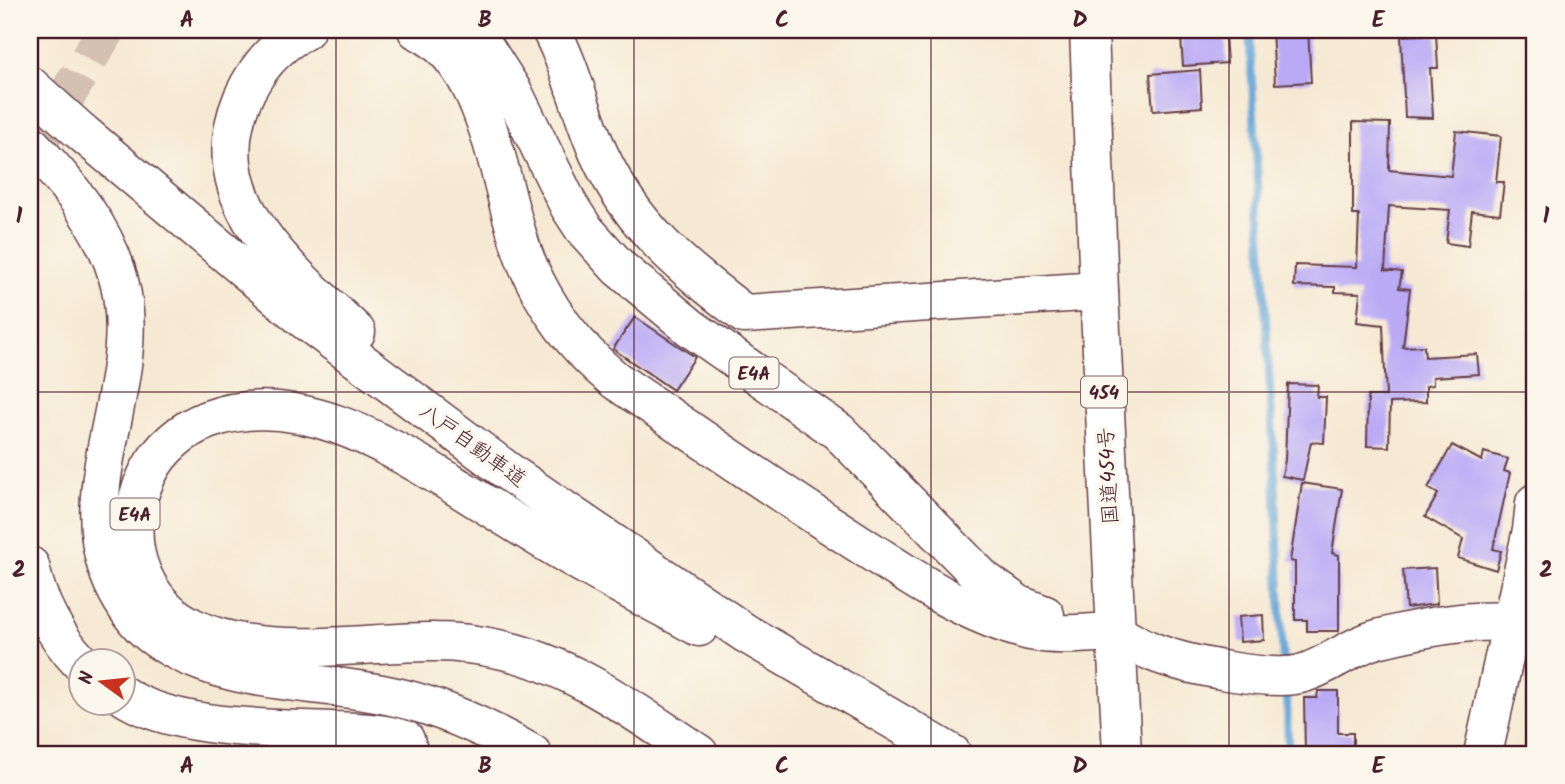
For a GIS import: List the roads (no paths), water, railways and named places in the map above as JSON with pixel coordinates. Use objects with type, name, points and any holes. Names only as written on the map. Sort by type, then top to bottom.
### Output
[{"type":"main road","points":[[305,30],[277,48],[261,66],[247,88],[237,112],[232,135],[232,166],[237,193],[249,218],[266,243],[376,352],[745,633]]},
{"type":"main road","points":[[417,30],[427,34],[443,48],[458,64],[469,82],[488,128],[515,232],[527,264],[565,331],[590,359],[615,380],[824,521],[948,598],[978,614],[1033,632],[1115,632],[1153,652],[1261,676],[1281,677],[1320,667],[1377,639],[1462,622],[1524,621]]},
{"type":"main road","name":"E4A","points":[[470,30],[513,92],[569,206],[584,229],[641,289],[691,328],[839,432],[984,580],[1001,594],[1038,613],[1115,632]]},
{"type":"main road","points":[[551,30],[598,153],[623,199],[639,222],[682,266],[744,314],[1099,291]]},
{"type":"main road","name":"国道454号","points":[[1089,30],[1122,754]]},
{"type":"main road","name":"八戸自動車道","points":[[30,86],[89,139],[305,320],[514,476],[745,633],[952,754]]},
{"type":"main road","name":"八戸自動車道","points":[[30,113],[318,355],[479,475],[699,627],[914,754]]},
{"type":"main road","name":"E4A","points":[[30,145],[71,190],[90,218],[113,262],[120,285],[124,309],[124,344],[100,503],[100,533],[104,559],[112,582],[123,604],[138,623],[156,639],[205,663],[256,677],[366,691],[416,702],[486,729],[532,754]]},
{"type":"main road","name":"E4A","points":[[699,627],[569,556],[401,452],[363,434],[300,415],[248,411],[223,414],[200,422],[164,450],[150,469],[140,491],[135,512],[133,535],[136,558],[144,579],[171,613],[212,635],[235,643],[263,646],[434,641],[483,646],[509,652],[562,671],[590,686],[699,754]]},
{"type":"main road","points":[[1483,754],[1524,621],[1535,503]]},
{"type":"main road","points":[[30,566],[33,584],[67,648]]},
{"type":"main road","points":[[136,701],[166,715],[195,720],[397,737],[405,740],[409,754]]},
{"type":"waterway","points":[[1249,30],[1275,474],[1283,665]]},
{"type":"waterway","points":[[1287,691],[1288,754]]},
{"type":"tunnel","points":[[30,157],[106,30]]}]
